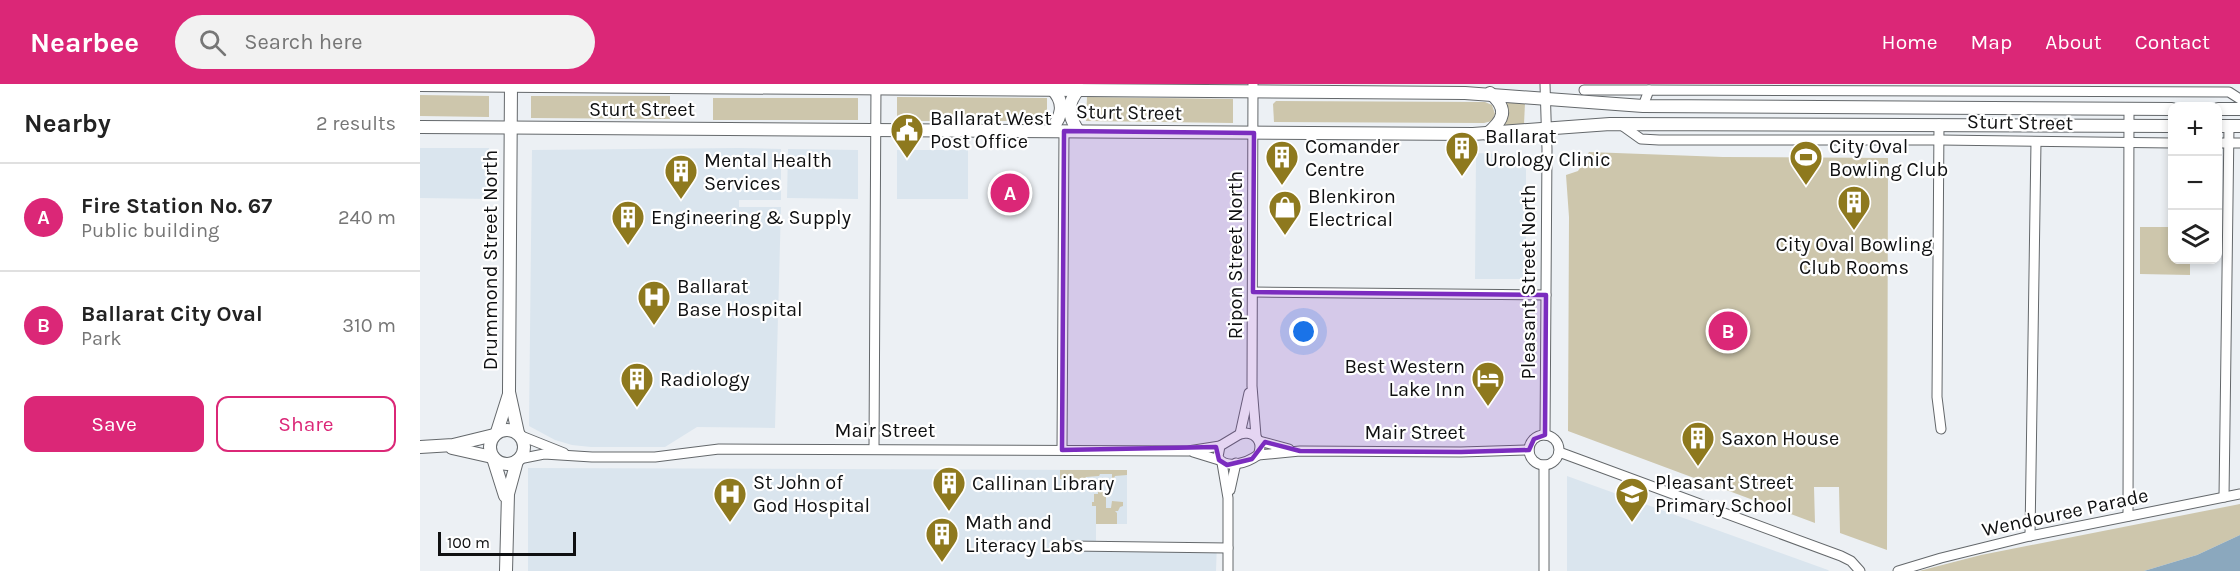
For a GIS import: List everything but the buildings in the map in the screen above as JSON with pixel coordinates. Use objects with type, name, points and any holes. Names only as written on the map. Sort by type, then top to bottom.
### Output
[{"type":"main road","name":"Sturt Street","points":[[420,85],[1253,88],[1490,93],[1546,100],[1643,106],[2168,109]]},
{"type":"main road","name":"Drummond Street North","points":[[507,506],[518,460],[524,447],[518,434],[509,393],[511,85]]},
{"type":"main road","points":[[1050,131],[1061,114],[1060,88]]},
{"type":"main road","points":[[1078,131],[1069,113],[1069,104],[1079,89]]},
{"type":"main road","points":[[1487,134],[1498,125],[1502,113],[1501,105],[1490,93]]},
{"type":"main road","points":[[2222,109],[2240,109]]},
{"type":"main road","name":"Sturt Street","points":[[420,127],[1487,134],[1620,124],[2168,126]]},
{"type":"main road","name":"Drummond Street North","points":[[506,571],[507,506],[501,476],[489,445],[509,393]]},
{"type":"main road","points":[[420,447],[442,447],[472,442],[507,429],[518,434]]},
{"type":"main road","points":[[442,447],[493,457],[504,464],[518,460]]},
{"type":"street","name":"Pleasant Street North","points":[[1545,84],[1545,435]]},
{"type":"street","points":[[874,449],[876,86]]},
{"type":"street","points":[[1761,87],[1761,107]]},
{"type":"street","name":"Sturt Street","points":[[1584,90],[1761,87],[2229,92],[2240,99]]},
{"type":"street","name":"Ripon Street North","points":[[1253,88],[1252,378],[1258,439]]},
{"type":"street","points":[[1643,106],[1649,90]]},
{"type":"street","points":[[2128,516],[2129,109]]},
{"type":"street","name":"Sturt Street","points":[[1620,124],[1641,139],[1659,140],[2168,143]]},
{"type":"street","points":[[1939,124],[1937,397],[1941,429]]},
{"type":"street","points":[[2224,497],[2229,126]]},
{"type":"street","points":[[1062,450],[1064,131]]},
{"type":"street","points":[[2030,536],[2036,142]]},
{"type":"street","points":[[2222,143],[2240,143]]},
{"type":"street","points":[[1254,292],[1546,295]]},
{"type":"street","name":"Ripon Street North","points":[[1240,434],[1252,378]]},
{"type":"street","name":"Mair Street","points":[[518,434],[567,454],[582,457]]},
{"type":"street","points":[[1221,462],[1236,463],[1258,455],[1260,446],[1258,439],[1251,434],[1240,434],[1220,446],[1217,453],[1228,498],[1228,571]]},
{"type":"street","points":[[1545,435],[1556,441],[1559,453],[1554,461],[1544,465],[1533,460],[1529,450],[1533,440],[1545,435]]},
{"type":"street","name":"Mair Street","points":[[1258,439],[1300,451]]},
{"type":"street","name":"Mair Street","points":[[518,460],[544,454],[582,457],[655,457],[719,449],[1188,451],[1220,446]]},
{"type":"street","name":"Mair Street","points":[[1258,455],[1300,451],[1529,450]]},
{"type":"street","name":"Mair Street","points":[[1188,451],[1221,462]]},
{"type":"street","points":[[1559,453],[1848,559],[1860,571]]},
{"type":"street","points":[[1228,498],[1236,463]]},
{"type":"street","points":[[1544,465],[1544,571]]},
{"type":"street","name":"Wendouree Parade","points":[[1898,571],[2030,536],[2240,494]]},
{"type":"street","points":[[1070,546],[1228,549]]},
{"type":"highlighted area","points":[[1064,131],[1254,133],[1253,292],[1546,295],[1545,435],[1534,439],[1529,450],[1300,451],[1265,442],[1252,459],[1227,465],[1219,460],[1216,447],[1062,450]]},
{"type":"shaded area","points":[[420,95],[489,96],[489,117],[420,116]]},
{"type":"shaded area","points":[[531,96],[670,96],[670,119],[531,118]]},
{"type":"shaded area","points":[[897,97],[1047,98],[1047,121],[897,121]]},
{"type":"shaded area","points":[[1087,97],[1233,99],[1233,123],[1086,121]]},
{"type":"shaded area","points":[[713,98],[858,98],[858,120],[713,120]]},
{"type":"shaded area","points":[[1276,101],[1485,102],[1492,105],[1495,114],[1492,121],[1484,123],[1274,122],[1273,104]]},
{"type":"shaded area","points":[[1502,101],[1525,103],[1524,124],[1501,127]]},
{"type":"shaded area","points":[[420,148],[489,148],[490,199],[420,198]]},
{"type":"shaded area","name":"Ballarat Base Hospital","points":[[781,149],[781,200],[739,200],[739,207],[781,207],[775,428],[697,427],[665,447],[591,447],[555,440],[529,426],[532,150]]},
{"type":"shaded area","points":[[788,149],[858,150],[858,199],[787,198]]},
{"type":"shaded area","points":[[897,150],[968,150],[968,199],[897,199]]},
{"type":"shaded area","points":[[1589,152],[1723,157],[1888,158],[1887,550],[1840,533],[1839,487],[1814,487],[1815,523],[1568,431],[1569,217],[1566,175],[1578,171]]},
{"type":"shaded area","points":[[1476,153],[1526,155],[1526,279],[1475,279]]},
{"type":"shaded area","points":[[2140,227],[2168,227],[2168,264],[2190,264],[2190,275],[2140,274]]},
{"type":"shaded area","name":"St John of God Hospital","points":[[528,468],[1127,470],[1127,524],[1096,524],[1096,542],[1217,543],[1216,571],[528,571]]},
{"type":"shaded area","points":[[1060,470],[1127,470],[1127,475],[1112,478],[1112,474],[1100,474],[1086,477],[1085,480],[1060,479]]},
{"type":"shaded area","name":"Pleasant Street Primary School","points":[[1567,476],[1828,570],[1829,571],[1567,571]]},
{"type":"shaded area","points":[[1098,489],[1106,492],[1106,508],[1111,508],[1112,501],[1123,502],[1123,506],[1115,511],[1117,524],[1096,524],[1096,506],[1092,506],[1092,502],[1094,502],[1094,494],[1098,494]]},
{"type":"shaded area","points":[[2240,504],[2240,535],[2197,555],[2144,571],[1919,571],[1981,555]]},
{"type":"water","points":[[2240,535],[2240,571],[2144,571],[2197,555]]},
{"type":"place","name":"Ballarat West Post Office","points":[[907,159]]},
{"type":"place","name":"Ballarat Urology Clinic","points":[[1462,177]]},
{"type":"place","name":"Comander Centre","points":[[1282,186]]},
{"type":"place","name":"City Oval Bowling Club","points":[[1806,186]]},
{"type":"place","name":"Fire Station No. 67","points":[[1010,193]]},
{"type":"place","name":"Mental Health Services","points":[[681,200]]},
{"type":"place","name":"City Oval Bowling Club Rooms","points":[[1854,231]]},
{"type":"place","name":"Blenkiron Electrical","points":[[1285,236]]},
{"type":"place","name":"Engineering & Supply","points":[[628,246]]},
{"type":"place","name":"Ballarat Base Hospital","points":[[654,326]]},
{"type":"place","name":"Ballarat City Oval","points":[[1728,331]]},
{"type":"place","name":"Best Western Lake Inn","points":[[1488,407]]},
{"type":"place","name":"Radiology","points":[[637,408]]},
{"type":"place","name":"Saxon House","points":[[1698,467]]},
{"type":"place","name":"Callinan Library","points":[[949,512]]},
{"type":"place","name":"St John of God Hospital","points":[[730,523]]},
{"type":"place","name":"Pleasant Street Primary School","points":[[1632,523]]},
{"type":"place","name":"Math and Literacy Labs","points":[[942,563]]}]
